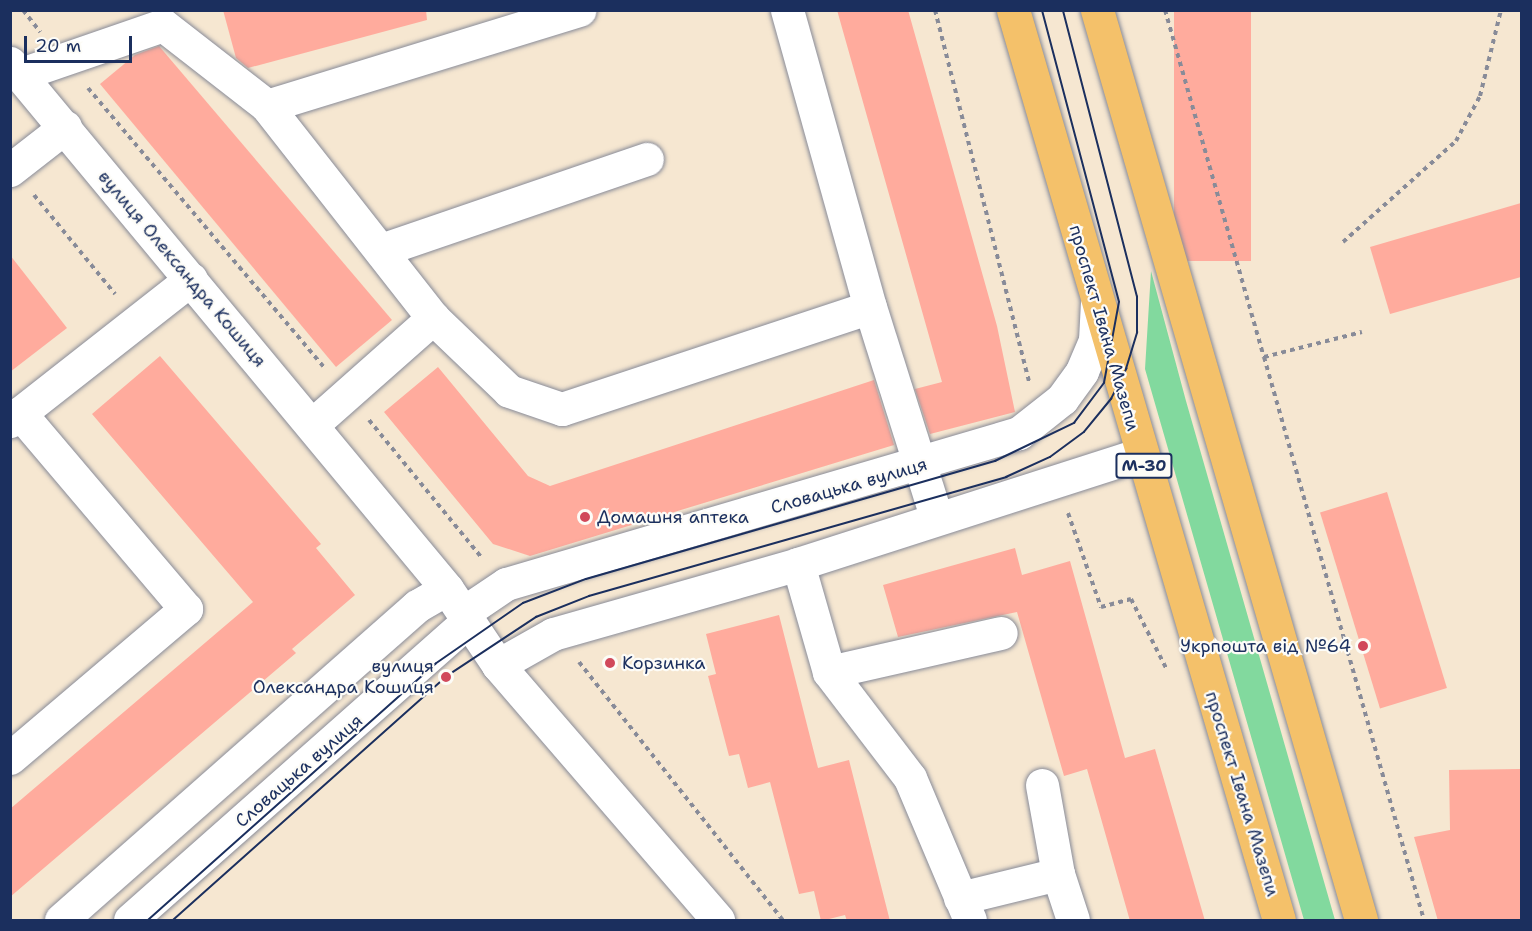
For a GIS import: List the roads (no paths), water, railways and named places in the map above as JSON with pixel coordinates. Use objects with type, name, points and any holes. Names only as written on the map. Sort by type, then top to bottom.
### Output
[{"type":"highway","name":"проспект Івана Мазепи","points":[[1013,10],[1140,454],[1279,921]]},
{"type":"highway","points":[[1097,10],[1361,921]]},
{"type":"street","points":[[267,106],[580,10]]},
{"type":"street","points":[[787,10],[870,307],[936,516]]},
{"type":"street","points":[[16,68],[63,59],[163,25],[267,106],[433,318],[509,391],[562,410],[870,307]]},
{"type":"street","name":"вулиця Олександра Кошиця","points":[[16,68],[312,425],[459,608],[498,665],[718,921]]},
{"type":"street","points":[[11,169],[64,127]]},
{"type":"street","points":[[381,250],[647,159]]},
{"type":"street","points":[[10,758],[186,609],[15,417],[191,279]]},
{"type":"street","name":"Словацька вулиця","points":[[130,921],[459,608],[506,584],[995,444],[1038,418],[1082,371],[1095,340],[1097,305]]},
{"type":"street","points":[[312,425],[433,318]]},
{"type":"street","points":[[498,665],[553,634],[798,564],[936,516],[1140,454]]},
{"type":"street","points":[[798,564],[829,672],[910,778],[965,909],[1058,874]]},
{"type":"street","points":[[61,921],[417,606],[459,608]]},
{"type":"street","points":[[829,672],[1001,633]]},
{"type":"street","points":[[1042,785],[1058,874],[1073,921]]},
{"type":"tram line","points":[[148,920],[435,664],[523,603],[586,579],[995,461],[1074,423],[1104,383],[1119,302],[1042,10]]},
{"type":"tram line","points":[[173,920],[447,676],[536,617],[589,596],[1006,477],[1050,457],[1084,432],[1111,399],[1126,369],[1137,333],[1137,297],[1063,10]]},
{"type":"place","name":"Домашня аптека","points":[[585,517]]},
{"type":"place","name":"Укрпошта від №64","points":[[1363,646]]},
{"type":"place","name":"Корзинка","points":[[610,663]]},
{"type":"place","name":"вулиця Олександра Кошиця","points":[[446,677]]}]
